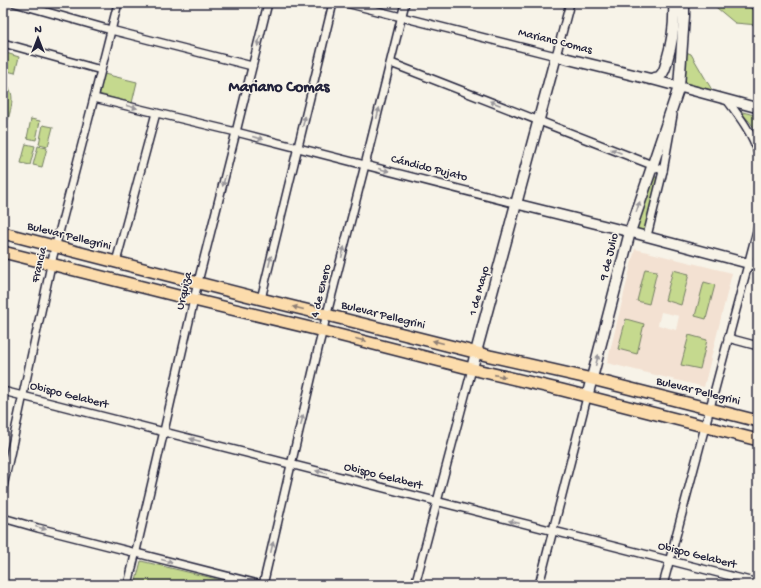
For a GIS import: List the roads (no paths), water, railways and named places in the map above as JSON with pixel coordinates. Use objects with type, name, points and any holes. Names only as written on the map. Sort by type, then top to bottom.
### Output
[{"type":"main road","points":[[650,79],[657,78],[664,70],[672,42],[675,15],[674,3]]},
{"type":"main road","name":"9 de Julio","points":[[587,397],[630,232],[679,87],[684,3]]},
{"type":"main road","name":"Mariano Comas","points":[[556,56],[650,79]]},
{"type":"main road","name":"1 de Mayo","points":[[472,369],[556,56]]},
{"type":"main road","name":"Bulevar Pellegrini","points":[[3,233],[327,316],[497,358],[592,379],[758,421]]},
{"type":"main road","points":[[3,252],[758,440]]},
{"type":"street","points":[[15,3],[111,30],[252,66]]},
{"type":"street","name":"Francia","points":[[3,487],[56,247],[118,3]]},
{"type":"street","name":"Urquiza","points":[[128,585],[198,282],[268,3]]},
{"type":"street","points":[[261,299],[334,3]]},
{"type":"street","name":"Mariano Comas","points":[[346,3],[556,56]]},
{"type":"street","name":"4 de Enero","points":[[263,585],[323,331],[405,3]]},
{"type":"street","name":"1 de Mayo","points":[[556,56],[570,3]]},
{"type":"street","points":[[3,43],[101,70]]},
{"type":"street","points":[[391,63],[652,165],[663,172]]},
{"type":"street","name":"Mariano Comas","points":[[650,79],[758,108]]},
{"type":"street","points":[[647,236],[663,172],[679,87]]},
{"type":"street","name":"Cándido Pujato","points":[[94,98],[236,132],[647,236],[758,266]]},
{"type":"street","points":[[727,100],[748,130],[756,144],[758,152]]},
{"type":"street","points":[[116,262],[156,113]]},
{"type":"street","points":[[663,585],[758,227]]},
{"type":"street","points":[[728,338],[758,346]]},
{"type":"street","name":"1 de Mayo","points":[[415,585],[472,369]]},
{"type":"street","name":"Obispo Gelabert","points":[[3,391],[758,583]]},
{"type":"street","name":"9 de Julio","points":[[539,585],[587,397]]},
{"type":"street","points":[[3,518],[263,585]]},
{"type":"railway","points":[[744,3],[758,10]]},
{"type":"district","name":"Mariano Comas","points":[[279,88]]}]
